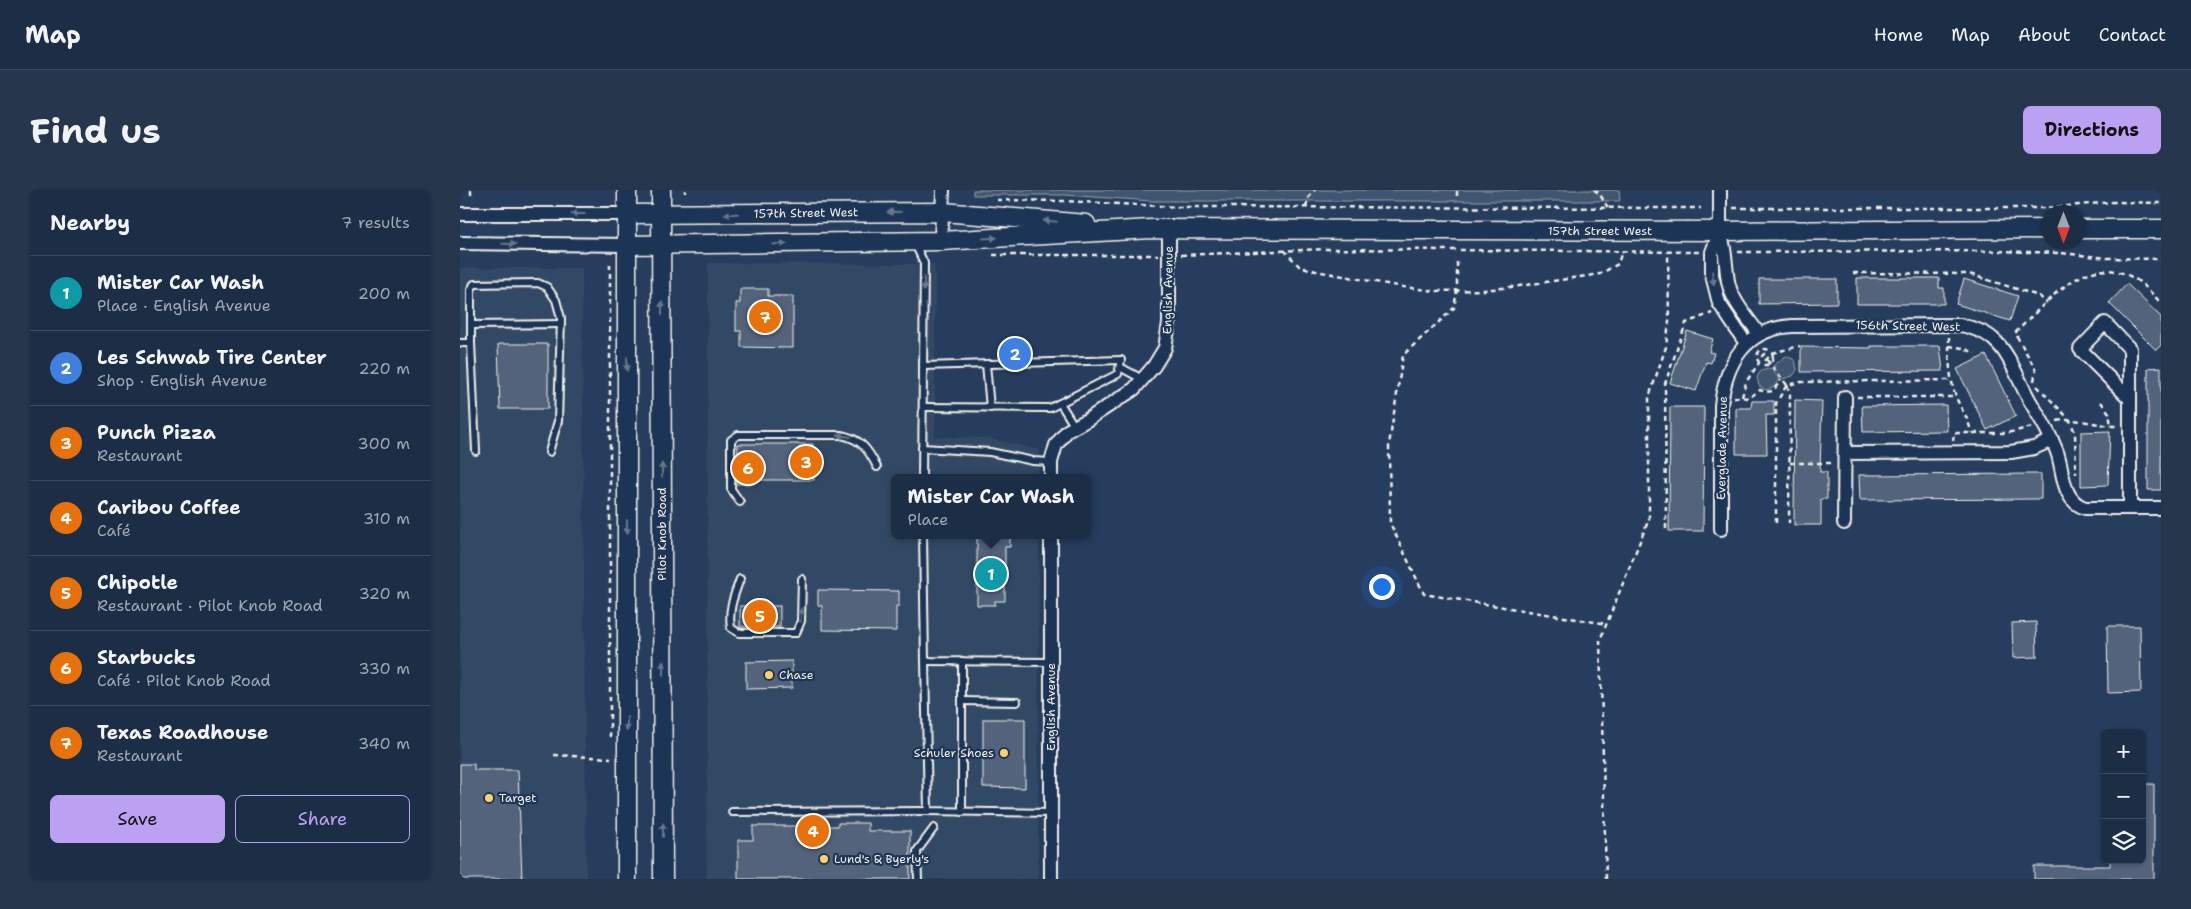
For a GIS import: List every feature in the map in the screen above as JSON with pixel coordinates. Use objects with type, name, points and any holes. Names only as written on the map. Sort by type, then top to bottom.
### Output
[{"type":"street","points":[[627,190],[627,879]]},
{"type":"street","name":"Pilot Knob Road","points":[[661,190],[664,879]]},
{"type":"street","points":[[941,241],[943,190]]},
{"type":"street","points":[[1720,190],[1720,231],[1712,252],[1712,275],[1715,292],[1725,313],[1746,342]]},
{"type":"street","name":"157th Street West","points":[[460,214],[660,215],[943,212],[1151,229]]},
{"type":"street","name":"157th Street West","points":[[460,243],[662,245],[914,242],[1151,229],[1720,231],[2041,229]]},
{"type":"street","name":"English Avenue","points":[[1051,474],[1051,462],[1056,445],[1066,431],[1134,388],[1165,348],[1169,324],[1169,229]]},
{"type":"street","points":[[2086,229],[2161,229]]},
{"type":"street","points":[[1720,231],[1731,252],[1728,282],[1734,297],[1759,334]]},
{"type":"street","points":[[2130,399],[2080,349],[2105,323],[2130,349],[2130,399],[2130,508]]},
{"type":"street","name":"156th Street West","points":[[1759,334],[1776,328],[1792,326],[1950,325],[1972,328],[1993,339],[2014,368],[2052,440],[2058,454],[2065,486],[2074,502],[2085,508],[2161,508]]},
{"type":"street","name":"Everglade Avenue","points":[[1721,529],[1723,386],[1728,372],[1746,342],[1759,334]]},
{"type":"street","points":[[1844,523],[1845,397]]},
{"type":"street","points":[[1845,458],[2012,452],[2034,448],[2052,440]]},
{"type":"street","name":"English Avenue","points":[[1051,539],[1052,879]]},
{"type":"lane","points":[[914,242],[924,264],[922,474]]},
{"type":"lane","points":[[476,451],[471,343],[471,290],[474,284],[481,282],[538,283],[547,287],[556,300],[561,324],[558,421],[549,452]]},
{"type":"lane","points":[[471,325],[561,324]]},
{"type":"lane","points":[[460,343],[471,343]]},
{"type":"lane","points":[[923,366],[1121,360],[1118,374],[1050,408],[924,407]]},
{"type":"lane","points":[[986,364],[990,408]]},
{"type":"lane","points":[[1120,367],[1142,379]]},
{"type":"lane","points":[[1060,403],[1075,426]]},
{"type":"lane","points":[[740,502],[731,489],[731,440],[738,435],[847,436],[862,443],[877,467]]},
{"type":"lane","points":[[922,448],[990,452],[1033,462],[1051,462]]},
{"type":"lane","points":[[923,539],[928,811]]},
{"type":"lane","points":[[740,579],[730,605],[732,628],[739,633],[796,633],[801,622],[802,579]]},
{"type":"lane","points":[[925,661],[1051,662]]},
{"type":"lane","points":[[962,661],[962,812]]},
{"type":"lane","points":[[962,701],[1017,702]]},
{"type":"lane","points":[[732,812],[928,811],[1052,813]]},
{"type":"lane","points":[[918,879],[918,851],[934,828]]},
{"type":"path","points":[[471,190],[471,199]]},
{"type":"path","points":[[1306,207],[1309,197],[1315,190]]},
{"type":"path","points":[[1457,190],[1457,196]]},
{"type":"path","points":[[1594,190],[1599,192],[1608,208]]},
{"type":"path","points":[[989,200],[1064,201],[1177,207],[1701,208]]},
{"type":"path","points":[[1732,208],[2043,208],[2114,202],[2161,203]]},
{"type":"path","points":[[1284,250],[1299,266],[1316,271],[1403,287],[1457,290],[1510,287],[1600,274],[1618,264],[1622,251]]},
{"type":"path","points":[[1187,254],[1284,250],[1702,252]]},
{"type":"path","points":[[1606,879],[1600,640],[1649,519],[1648,397],[1666,347],[1669,321],[1668,252]]},
{"type":"path","points":[[1731,252],[2021,252],[2107,258],[2161,259]]},
{"type":"path","points":[[984,254],[1147,255]]},
{"type":"path","points":[[1457,262],[1457,290],[1454,308],[1403,355],[1389,445],[1390,523],[1424,594],[1607,624]]},
{"type":"path","points":[[610,264],[610,748]]},
{"type":"path","points":[[1853,273],[1968,274],[2038,296],[2047,302]]},
{"type":"path","points":[[1666,529],[1665,384],[1686,323],[1714,313]]},
{"type":"path","points":[[1950,325],[1951,380],[1956,397],[1967,416],[1971,433]]},
{"type":"path","points":[[1772,353],[1800,346]]},
{"type":"path","points":[[1949,346],[1963,348],[1975,353]]},
{"type":"path","points":[[1766,349],[1772,353],[1774,358],[1770,364],[1766,366],[1759,363],[1756,356],[1760,350],[1766,349]]},
{"type":"path","points":[[1767,360],[1781,380],[1787,385],[1790,394],[1789,523]]},
{"type":"path","points":[[1742,397],[1746,382],[1759,363]]},
{"type":"path","points":[[1722,397],[1749,398],[1760,390],[1766,392],[1772,390],[1781,380]]},
{"type":"path","points":[[1776,523],[1776,402],[1787,385],[1801,382],[1951,380]]},
{"type":"path","points":[[1845,397],[1956,397]]},
{"type":"path","points":[[2102,402],[2109,413],[2111,426]]},
{"type":"path","points":[[1790,463],[1845,458]]},
{"type":"path","points":[[554,755],[610,758],[610,767]]},
{"type":"shaded area","points":[[973,190],[1619,190],[1620,201],[1152,201],[1065,195],[973,195]]},
{"type":"shaded area","points":[[708,263],[935,264],[935,437],[988,438],[1039,450],[1039,474],[891,474],[891,539],[1039,539],[1038,879],[707,879]]},
{"type":"shaded area","points":[[460,268],[582,268],[586,879],[460,879]]},
{"type":"shaded area","points":[[1786,356],[1795,360],[1797,370],[1793,376],[1782,379],[1773,366]]},
{"type":"shaded area","points":[[1771,368],[1780,380],[1774,387],[1766,390],[1759,386],[1757,377],[1761,371]]},
{"type":"building","points":[[1857,278],[1939,278],[1939,288],[1944,288],[1944,304],[1857,304]]},
{"type":"building","points":[[1759,279],[1837,279],[1837,303],[1759,304]]},
{"type":"building","points":[[1964,279],[2018,296],[2010,321],[1956,304]]},
{"type":"building","points":[[2127,284],[2161,317],[2161,345],[2156,350],[2109,303]]},
{"type":"building","points":[[740,289],[768,289],[768,296],[793,296],[793,348],[741,347],[741,331],[736,331],[736,303],[740,303]]},
{"type":"building","points":[[1687,331],[1713,339],[1709,352],[1714,353],[1711,363],[1706,362],[1696,391],[1670,383]]},
{"type":"building","points":[[498,344],[548,344],[548,409],[500,409]]},
{"type":"building","points":[[1871,346],[1940,346],[1943,371],[1801,372],[1801,347],[1871,348]]},
{"type":"building","points":[[1986,355],[2016,416],[1987,430],[1957,369]]},
{"type":"building","points":[[2161,367],[2161,490],[2148,490],[2148,368]]},
{"type":"building","points":[[1795,400],[1822,401],[1820,472],[1827,472],[1827,499],[1821,499],[1821,525],[1794,525]]},
{"type":"building","points":[[1752,401],[1774,401],[1774,415],[1766,415],[1767,454],[1736,454],[1736,408],[1751,408]]},
{"type":"building","points":[[1946,405],[1947,431],[1863,432],[1862,406]]},
{"type":"building","points":[[1670,407],[1704,407],[1703,531],[1669,531]]},
{"type":"building","points":[[2110,431],[2108,485],[2081,486],[2081,432]]},
{"type":"building","points":[[738,444],[813,444],[814,480],[754,480],[754,484],[736,484]]},
{"type":"building","points":[[2041,474],[2041,499],[1860,500],[1859,475]]},
{"type":"building","points":[[977,539],[1010,539],[1010,547],[1005,547],[1005,601],[995,601],[995,605],[977,605]]},
{"type":"building","points":[[818,590],[899,591],[899,606],[896,606],[896,631],[822,630],[822,606],[818,605]]},
{"type":"building","points":[[740,606],[780,606],[780,627],[740,627]]},
{"type":"building","points":[[2036,622],[2037,657],[2013,658],[2012,623]]},
{"type":"building","points":[[2107,626],[2140,626],[2141,692],[2108,693]]},
{"type":"building","name":"Chase","points":[[792,661],[792,688],[746,689],[746,662]]},
{"type":"building","name":"Schuler Shoes","points":[[983,719],[1025,719],[1025,788],[983,787]]},
{"type":"building","name":"Target","points":[[460,764],[474,764],[474,770],[518,770],[522,879],[460,879]]},
{"type":"building","points":[[2146,784],[2154,784],[2154,879],[2034,879],[2034,866],[2110,866],[2110,864],[2146,864]]},
{"type":"building","name":"Lund's & Byerly's","points":[[838,823],[868,823],[868,831],[910,831],[910,879],[738,879],[738,840],[753,840],[753,826],[838,826]]},
{"type":"place","name":"Texas Roadhouse","points":[[765,317]]},
{"type":"place","name":"Les Schwab Tire Center","points":[[1015,354]]},
{"type":"place","name":"Punch Pizza","points":[[806,462]]},
{"type":"place","name":"Starbucks","points":[[748,468]]},
{"type":"place","name":"Mister Car Wash","points":[[991,574]]},
{"type":"place","name":"Chipotle","points":[[760,616]]},
{"type":"place","name":"Chase","points":[[769,675]]},
{"type":"place","name":"Schuler Shoes","points":[[1004,753]]},
{"type":"place","name":"Target","points":[[489,798]]},
{"type":"place","name":"Caribou Coffee","points":[[813,831]]},
{"type":"place","name":"Lund's & Byerly's","points":[[824,859]]}]
